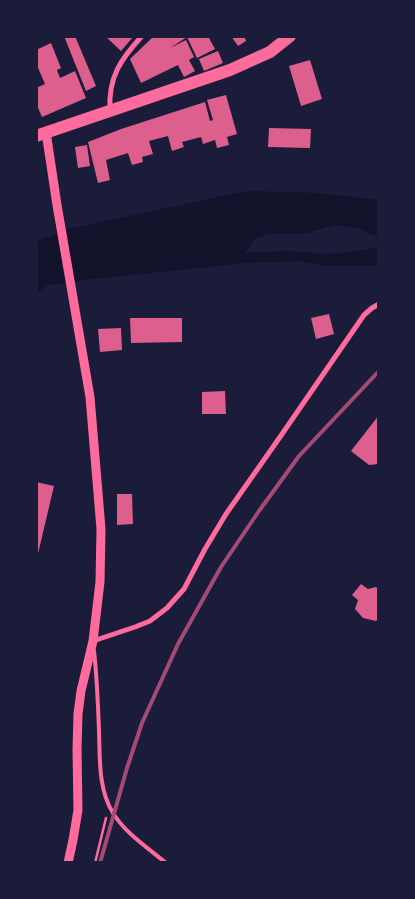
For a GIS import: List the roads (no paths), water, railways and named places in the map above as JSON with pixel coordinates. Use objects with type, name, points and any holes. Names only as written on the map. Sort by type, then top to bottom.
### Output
[{"type":"main road","points":[[41,134],[230,70],[270,52],[290,36]]},
{"type":"street","points":[[110,111],[110,87],[114,74],[127,52],[142,36]]},
{"type":"street","points":[[41,134],[57,205],[90,397],[101,530],[100,582],[93,641],[81,691],[78,714],[78,810],[68,863]]},
{"type":"street","points":[[93,641],[135,628],[150,621],[167,608],[184,589],[226,514],[364,315],[379,304]]},
{"type":"lane","points":[[93,641],[100,770],[104,791],[109,806],[121,824],[166,863]]},
{"type":"railway","points":[[100,863],[142,723],[178,644],[221,567],[299,456],[379,371]]}]
